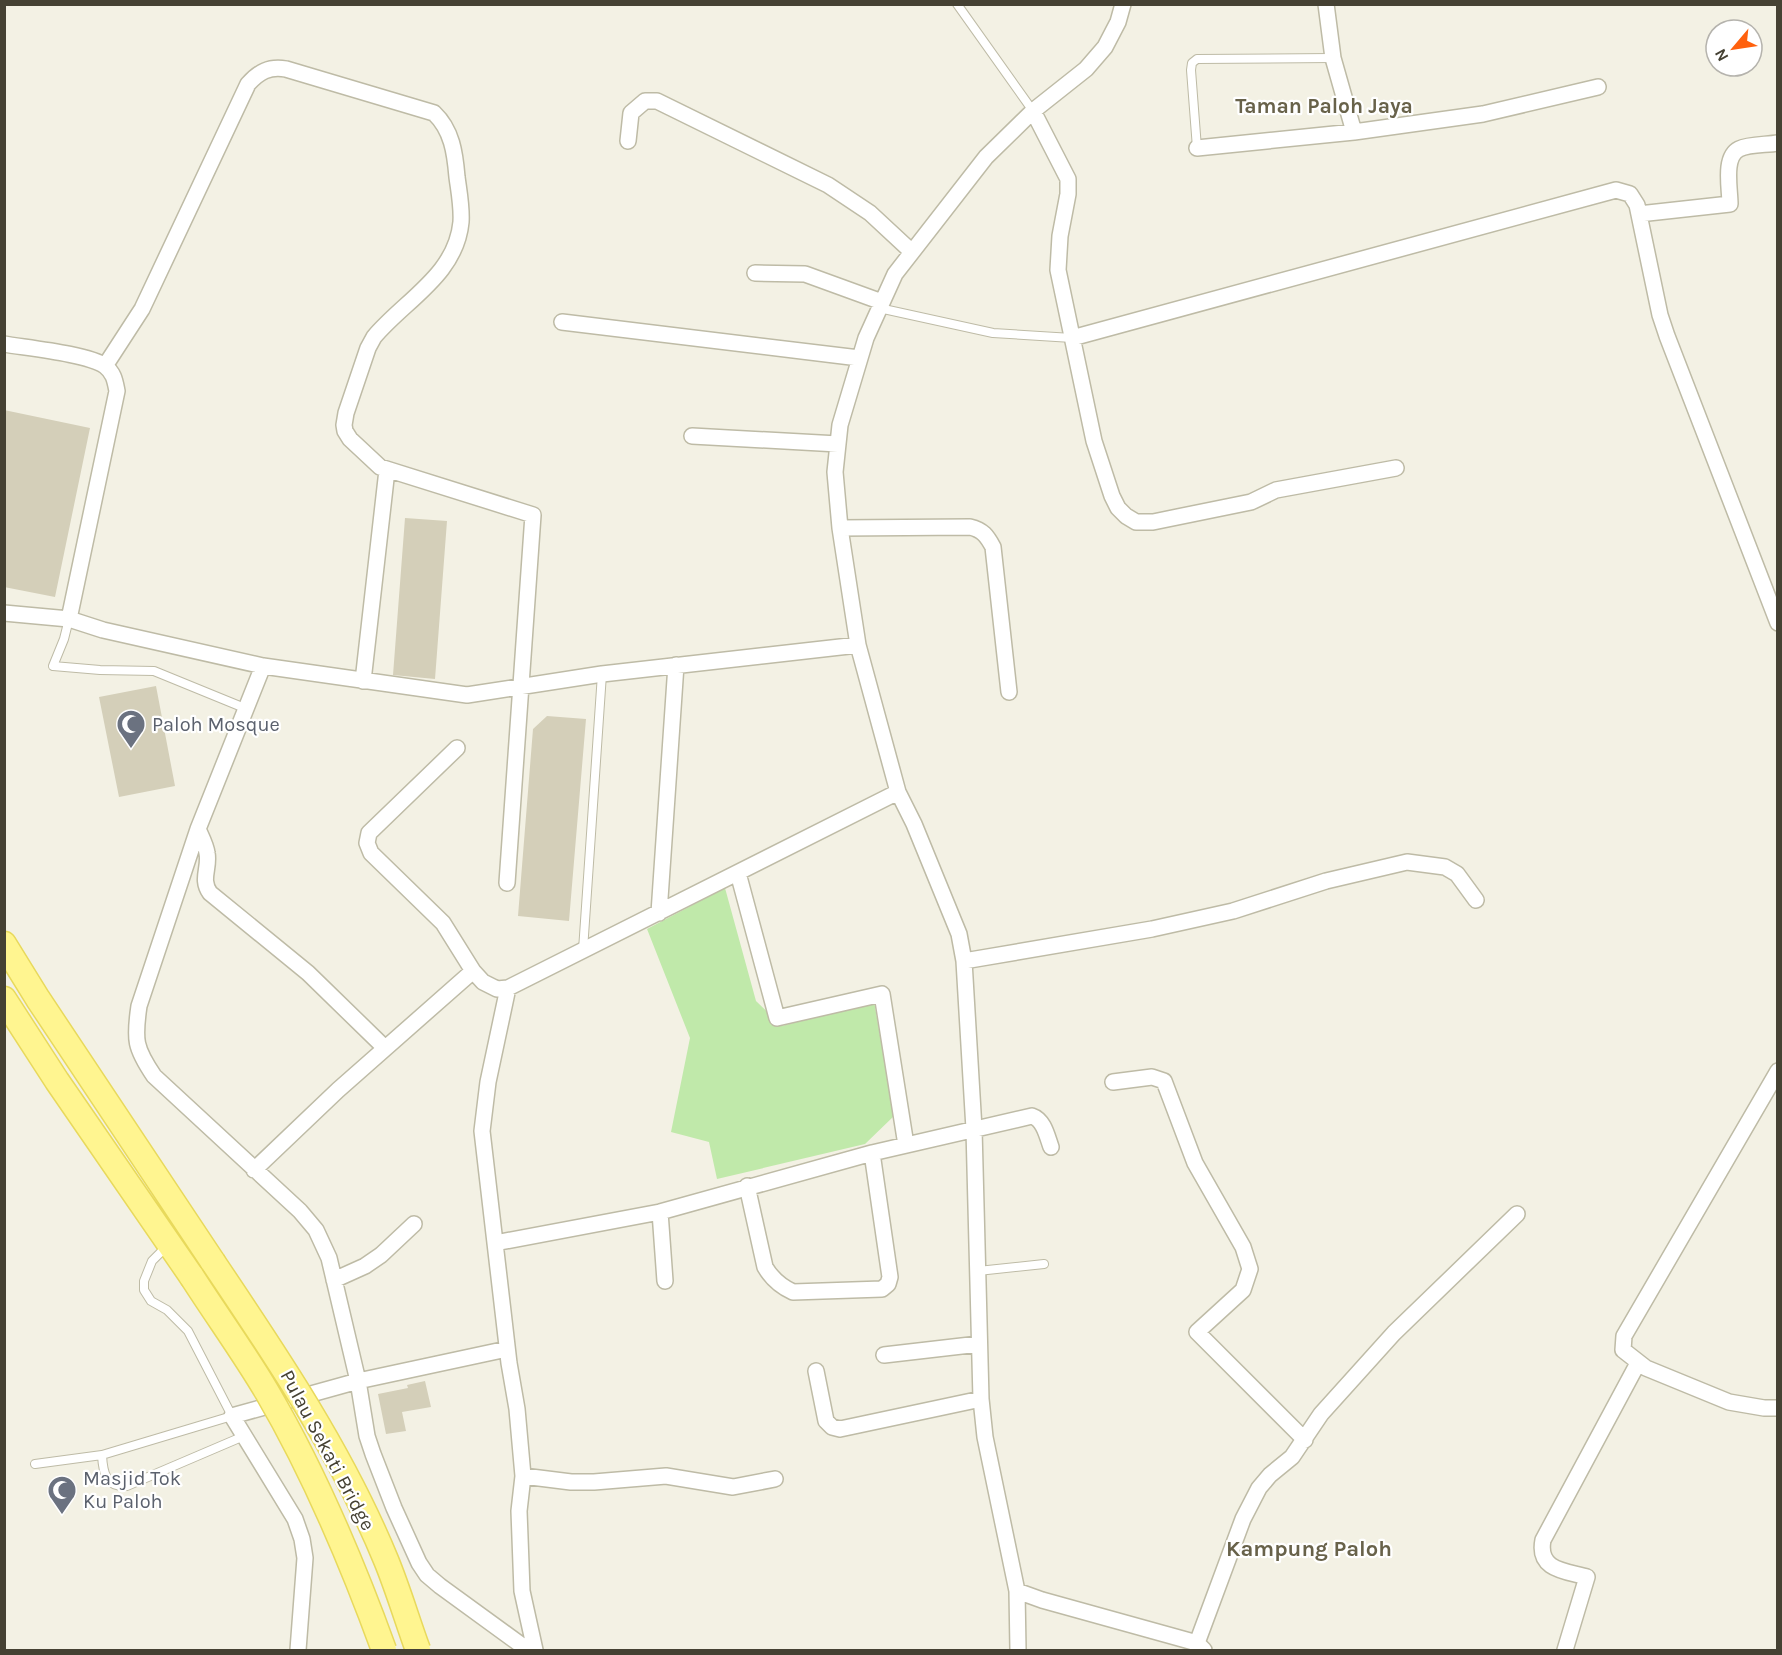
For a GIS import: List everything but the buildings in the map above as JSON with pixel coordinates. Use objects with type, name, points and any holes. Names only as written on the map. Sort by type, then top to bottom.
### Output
[{"type":"main road","name":"Pulau Sekati Bridge","points":[[4,944],[38,999],[292,1380],[352,1489],[386,1559],[418,1650]]},
{"type":"main road","name":"Pulau Sekati Bridge","points":[[4,999],[267,1392],[317,1487],[357,1575],[384,1650]]},
{"type":"street","points":[[1018,1650],[1017,1591],[986,1437],[981,1399],[974,1129],[964,961],[959,934],[914,824],[898,792],[858,645],[840,528],[835,472],[840,424],[859,358],[895,274],[987,157],[1033,111],[1086,69],[1105,47],[1118,22],[1123,4]]},
{"type":"street","points":[[1326,4],[1333,58],[1354,132]]},
{"type":"street","points":[[105,366],[142,309],[248,84],[258,74],[268,69],[286,69],[434,113],[447,130],[454,150],[461,209],[458,242],[434,279],[374,337],[368,348],[344,424],[350,439],[373,462],[387,470],[533,515],[507,883]]},
{"type":"street","points":[[1197,148],[1354,132],[1483,114],[1598,87]]},
{"type":"street","points":[[628,141],[631,113],[645,101],[657,101],[828,185],[870,213],[912,252]]},
{"type":"street","points":[[1033,111],[1068,179],[1068,194],[1059,236],[1058,270],[1094,441],[1112,496],[1118,508],[1126,516],[1136,522],[1153,522],[1251,502],[1276,489],[1396,468]]},
{"type":"street","points":[[1639,214],[1730,204],[1729,162],[1733,154],[1740,148],[1778,143]]},
{"type":"street","points":[[1072,338],[1616,190],[1630,194],[1637,205],[1660,315],[1667,336],[1778,623]]},
{"type":"street","points":[[755,273],[805,274],[880,305]]},
{"type":"street","points":[[562,322],[859,358]]},
{"type":"street","points":[[4,344],[90,359],[105,366],[113,375],[117,391],[69,619]]},
{"type":"street","points":[[692,436],[838,444]]},
{"type":"street","points":[[363,681],[387,470]]},
{"type":"street","points":[[840,528],[970,527],[980,530],[988,537],[993,547],[1009,692]]},
{"type":"street","points":[[4,613],[69,619],[103,630],[263,666],[467,695],[602,674],[858,645]]},
{"type":"street","points":[[659,913],[676,665]]},
{"type":"street","points":[[263,666],[198,829],[139,1006],[135,1034],[141,1056],[154,1076],[300,1211],[316,1230],[329,1258],[358,1381],[367,1436],[418,1563],[440,1586],[528,1650]]},
{"type":"street","points":[[457,748],[369,833],[367,843],[371,853],[443,923],[473,971],[483,982],[498,989],[508,988],[898,792]]},
{"type":"street","points":[[198,829],[207,853],[204,879],[205,887],[210,893],[308,973],[385,1048]]},
{"type":"street","points":[[964,961],[1163,927],[1233,911],[1326,881],[1407,862],[1445,867],[1457,874],[1476,900]]},
{"type":"street","points":[[738,873],[777,1017],[882,994],[906,1145]]},
{"type":"street","points":[[254,1170],[338,1090],[473,971]]},
{"type":"street","points":[[508,988],[488,1082],[482,1131],[507,1349],[517,1409],[523,1476],[519,1511],[522,1591],[535,1650]]},
{"type":"street","points":[[1778,1071],[1624,1336],[1623,1350],[1646,1368],[1729,1402],[1778,1408]]},
{"type":"street","points":[[1113,1082],[1152,1077],[1164,1081],[1195,1162],[1243,1247],[1250,1269],[1244,1290],[1197,1332],[1305,1440]]},
{"type":"street","points":[[495,1243],[660,1212],[872,1153],[1032,1116],[1038,1118],[1044,1127],[1051,1147]]},
{"type":"street","points":[[747,1186],[765,1268],[770,1277],[782,1287],[793,1292],[882,1289],[888,1284],[890,1277],[872,1153]]},
{"type":"street","points":[[660,1212],[665,1281]]},
{"type":"street","points":[[1017,1591],[1200,1647],[1243,1519],[1259,1488],[1270,1475],[1292,1457],[1321,1414],[1394,1333],[1517,1214]]},
{"type":"street","points":[[334,1280],[365,1266],[381,1255],[414,1224]]},
{"type":"street","points":[[884,1355],[980,1344]]},
{"type":"street","points":[[298,1650],[305,1558],[302,1539],[295,1519],[232,1416],[358,1381],[507,1349]]},
{"type":"street","points":[[1565,1650],[1587,1578],[1553,1567],[1545,1560],[1541,1552],[1543,1540],[1638,1363]]},
{"type":"street","points":[[816,1371],[826,1420],[832,1427],[840,1429],[981,1399]]},
{"type":"street","points":[[523,1476],[571,1482],[666,1476],[733,1487],[775,1479]]},
{"type":"lane","points":[[957,4],[1033,111]]},
{"type":"lane","points":[[1197,148],[1191,70],[1192,63],[1197,59],[1333,58]]},
{"type":"lane","points":[[880,305],[993,333],[1072,338]]},
{"type":"lane","points":[[69,619],[53,666],[154,671],[247,709]]},
{"type":"lane","points":[[583,950],[602,674]]},
{"type":"lane","points":[[35,1464],[102,1455],[232,1416],[188,1330],[167,1310],[151,1301],[144,1290],[144,1281],[152,1261],[169,1244]]},
{"type":"lane","points":[[978,1271],[1044,1264]]},
{"type":"lane","points":[[102,1455],[103,1470],[108,1480],[117,1486],[127,1486],[244,1436]]},
{"type":"green space","points":[[725,888],[756,1001],[782,1026],[874,1001],[894,1116],[865,1144],[717,1179],[709,1142],[671,1132],[690,1038],[647,929]]},
{"type":"place","name":"Paloh Mosque","points":[[131,750]]},
{"type":"place","name":"Masjid Tok Ku Paloh","points":[[62,1516]]},
{"type":"district","name":"Taman Paloh Jaya","points":[[1324,106]]},
{"type":"district","name":"Kampung Paloh","points":[[1309,1548]]}]
